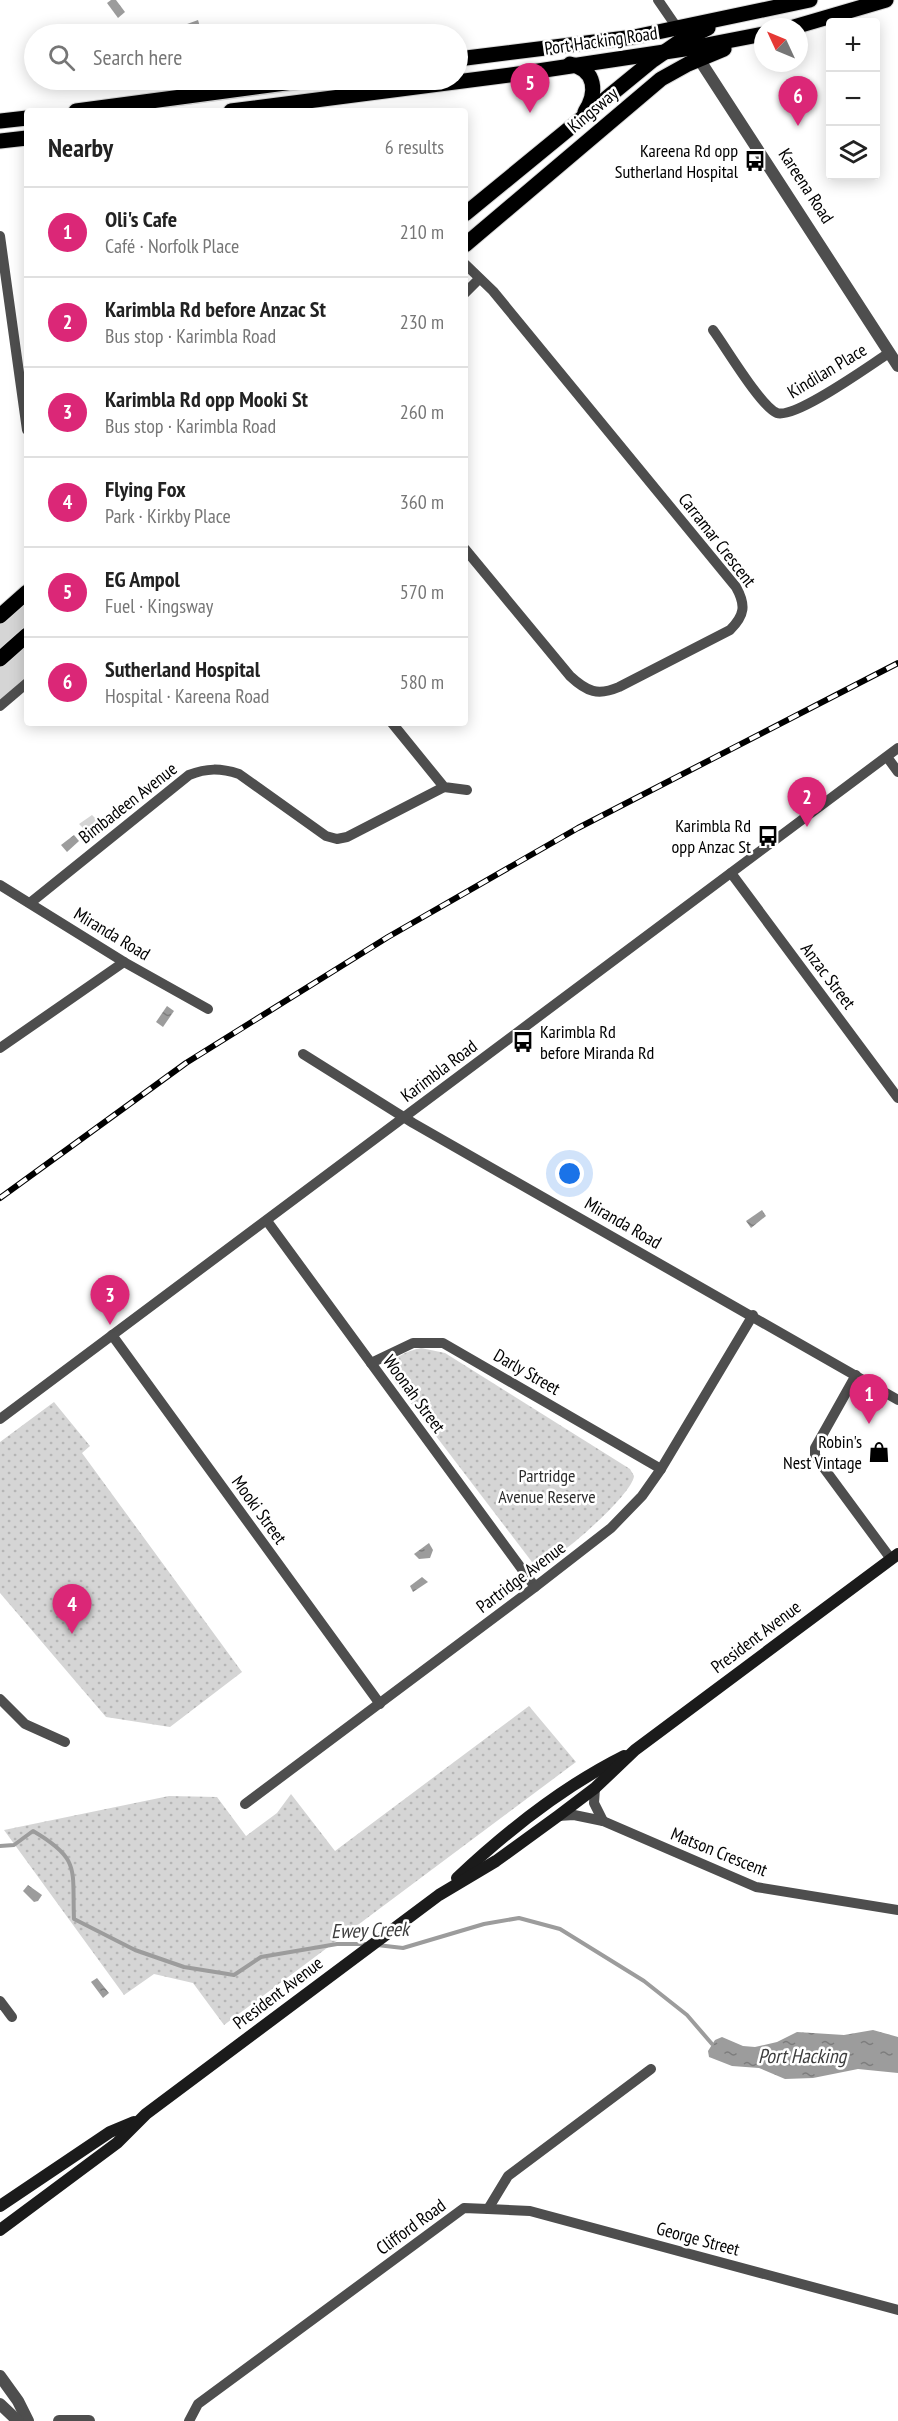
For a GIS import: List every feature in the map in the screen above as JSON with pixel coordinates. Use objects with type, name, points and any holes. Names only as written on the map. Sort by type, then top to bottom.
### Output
[{"type":"main road","name":"Kingsway","points":[[468,242],[671,72],[688,44],[745,15],[810,0]]},
{"type":"main road","points":[[808,23],[886,0]]},
{"type":"main road","name":"Kingsway","points":[[688,44],[754,35]]},
{"type":"main road","name":"Port Hacking Road","points":[[468,80],[665,51],[688,44]]},
{"type":"main road","name":"Port Hacking Road","points":[[468,58],[688,44]]},
{"type":"main road","name":"Kingsway","points":[[468,212],[665,51]]},
{"type":"main road","points":[[570,64],[585,70],[594,86],[590,103],[575,124]]},
{"type":"main road","points":[[98,108],[233,90]]},
{"type":"main road","name":"Port Hacking Road","points":[[254,108],[394,90]]},
{"type":"main road","points":[[0,121],[24,118]]},
{"type":"main road","points":[[0,141],[24,138]]},
{"type":"main road","points":[[0,616],[24,595]]},
{"type":"main road","points":[[0,659],[24,638]]},
{"type":"main road","name":"President Avenue","points":[[0,2230],[117,2143],[138,2120],[439,1896],[496,1861],[558,1816],[595,1788],[635,1750],[895,1557]]},
{"type":"main road","name":"President Avenue","points":[[439,1896],[490,1846],[557,1796],[586,1775],[635,1750]]},
{"type":"main road","name":"President Avenue","points":[[0,2206],[110,2132],[138,2120]]},
{"type":"street","name":"Kareena Road","points":[[658,0],[783,184],[898,366]]},
{"type":"street","points":[[0,236],[24,408]]},
{"type":"street","name":"Carramar Crescent","points":[[468,267],[493,291],[736,586],[744,602],[741,618],[730,630],[619,687],[604,693],[592,693],[570,676],[468,553]]},
{"type":"street","points":[[468,290],[479,279]]},
{"type":"street","name":"Kindilan Place","points":[[713,330],[766,405],[783,413],[805,406],[889,353]]},
{"type":"street","points":[[0,706],[24,686]]},
{"type":"street","points":[[394,726],[444,787],[467,790]]},
{"type":"street","name":"Karimbla Road","points":[[0,1419],[898,748]]},
{"type":"street","points":[[887,756],[898,772]]},
{"type":"street","name":"Bimbadeen Avenue","points":[[30,903],[189,775],[205,768],[223,769],[239,774],[326,836],[337,839],[347,837],[444,787]]},
{"type":"street","name":"Anzac Street","points":[[731,873],[898,1098]]},
{"type":"street","name":"Miranda Road","points":[[0,885],[124,962],[208,1009]]},
{"type":"street","points":[[0,1048],[124,962]]},
{"type":"street","name":"Miranda Road","points":[[303,1054],[405,1118],[898,1400]]},
{"type":"street","name":"Woonah Street","points":[[267,1221],[536,1587]]},
{"type":"street","name":"Partridge Avenue","points":[[245,1804],[536,1587],[611,1528],[642,1496],[661,1469],[753,1315]]},
{"type":"street","name":"Mooki Street","points":[[112,1335],[380,1704]]},
{"type":"street","name":"Darly Street","points":[[371,1363],[413,1343],[443,1343],[661,1469]]},
{"type":"street","points":[[856,1376],[815,1448],[815,1456],[895,1557]]},
{"type":"street","points":[[0,1700],[25,1724],[65,1742]]},
{"type":"street","points":[[595,1788],[594,1803],[603,1821]]},
{"type":"street","name":"Matson Crescent","points":[[558,1816],[574,1815],[603,1821],[749,1885],[898,1911]]},
{"type":"street","points":[[0,2001],[12,2017]]},
{"type":"street","points":[[488,2209],[507,2176],[651,2069]]},
{"type":"street","name":"Clifford Road","points":[[189,2421],[198,2404],[464,2208],[488,2209]]},
{"type":"street","name":"George Street","points":[[488,2209],[530,2211],[898,2310]]},
{"type":"street","points":[[0,2376],[18,2401],[28,2421]]},
{"type":"street","points":[[0,2404],[18,2421]]},
{"type":"street","points":[[59,2421],[89,2421]]},
{"type":"green space","points":[[287,90],[300,90],[165,108],[148,108]]},
{"type":"green space","points":[[24,595],[24,686],[0,706],[0,616]]},
{"type":"green space","points":[[92,815],[102,825],[90,835],[79,824]]},
{"type":"green space","name":"Partridge Avenue Reserve","points":[[421,1348],[445,1353],[630,1469],[634,1476],[630,1485],[609,1511],[563,1551],[541,1565],[532,1562],[394,1381],[391,1368],[393,1362],[408,1352]]},
{"type":"green space","points":[[54,1402],[90,1446],[82,1453],[242,1672],[170,1727],[106,1717],[0,1593],[0,1442]]},
{"type":"green space","points":[[529,1706],[576,1762],[224,2025],[193,1983],[154,1974],[124,1995],[4,1830],[169,1796],[217,1797],[246,1836],[277,1813],[291,1794],[335,1851]]},
{"type":"water","points":[[116,0],[125,12],[118,18],[107,3]]},
{"type":"water","points":[[198,20],[199,24],[187,24]]},
{"type":"water","points":[[74,835],[79,841],[67,852],[61,845]]},
{"type":"water","points":[[167,1006],[174,1011],[163,1027],[156,1022]]},
{"type":"water","points":[[762,1210],[766,1216],[751,1228],[746,1221]]},
{"type":"water","points":[[429,1543],[433,1550],[430,1558],[419,1559],[414,1554]]},
{"type":"water","points":[[422,1577],[428,1582],[413,1592],[410,1586]]},
{"type":"water","points":[[28,1885],[42,1895],[38,1901],[34,1902],[23,1891]]},
{"type":"water","points":[[97,1978],[109,1993],[103,1998],[91,1982]]},
{"type":"water","name":"Port Hacking","points":[[873,2030],[898,2037],[898,2073],[858,2069],[813,2078],[785,2079],[759,2068],[732,2066],[709,2057],[708,2051],[715,2040],[722,2037],[743,2046],[755,2047],[777,2042],[797,2032],[844,2035]]},
{"type":"waterway","name":"Ewey Creek","points":[[0,1846],[14,1845],[33,1831],[67,1858],[73,1877],[74,1919],[135,1950],[184,1967],[234,1975],[261,1957],[337,1944],[367,1944]]},
{"type":"waterway","name":"Ewey Creek","points":[[377,1945],[403,1948],[484,1924],[519,1918],[560,1929],[644,1981],[687,2015],[712,2044]]},
{"type":"railway","points":[[0,1198],[186,1063],[388,937],[578,828],[898,663]]},
{"type":"place","name":"EG Ampol","points":[[530,113]]},
{"type":"place","name":"Sutherland Hospital","points":[[798,126]]},
{"type":"place","name":"Kareena Rd opp Sutherland Hospital","points":[[755,161]]},
{"type":"place","name":"Karimbla Rd before Anzac St","points":[[807,827]]},
{"type":"place","name":"Karimbla Rd opp Anzac St","points":[[768,836]]},
{"type":"place","name":"Karimbla Rd before Miranda Rd","points":[[523,1042]]},
{"type":"place","name":"Karimbla Rd opp Mooki St","points":[[110,1325]]},
{"type":"place","name":"Oli's Cafe","points":[[869,1424]]},
{"type":"place","name":"Robin's Nest Vintage","points":[[879,1452]]},
{"type":"place","name":"Flying Fox","points":[[72,1634]]}]
